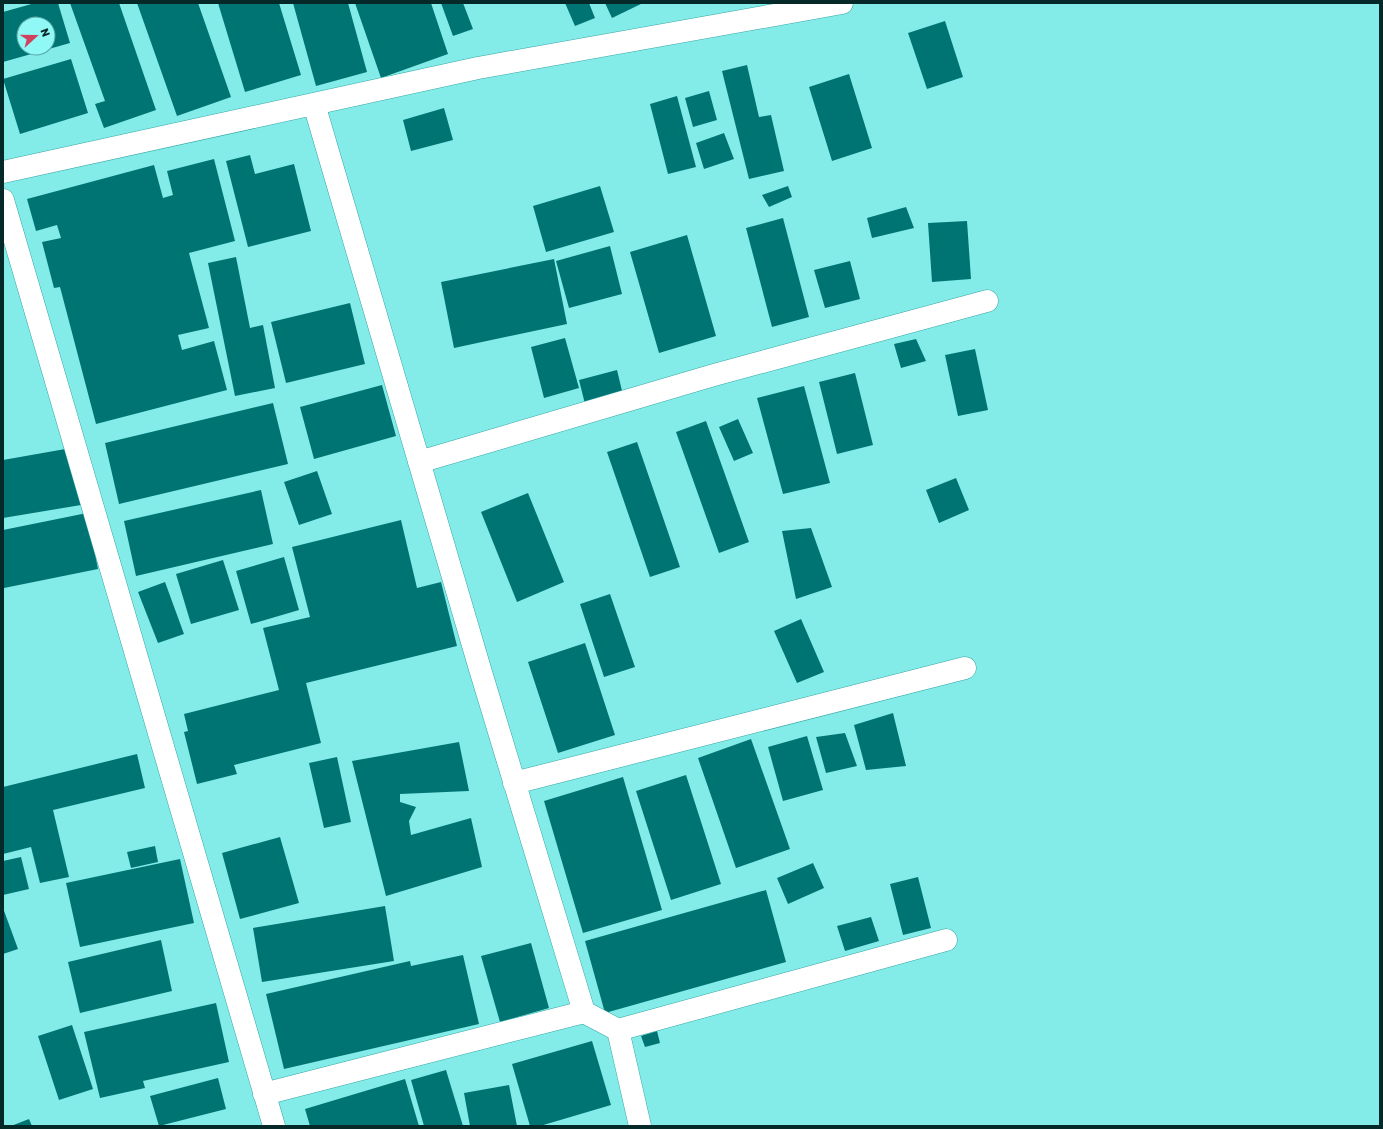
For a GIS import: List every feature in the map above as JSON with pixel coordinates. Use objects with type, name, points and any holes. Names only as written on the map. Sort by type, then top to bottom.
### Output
[{"type":"street","points":[[3,172],[478,68],[842,3]]},
{"type":"street","points":[[314,104],[514,783],[584,1012]]},
{"type":"street","points":[[3,200],[274,1126]]},
{"type":"street","points":[[419,462],[714,375],[988,301]]},
{"type":"street","points":[[514,783],[965,668]]},
{"type":"street","points":[[264,1094],[584,1012],[618,1030],[946,940]]},
{"type":"street","points":[[618,1030],[640,1126]]},
{"type":"building","points":[[35,3],[58,3],[70,43],[56,47],[56,16],[16,16],[16,56],[24,56],[3,62],[3,12]]},
{"type":"building","points":[[70,3],[119,3],[156,110],[104,128],[95,104],[105,101]]},
{"type":"building","points":[[137,3],[198,3],[231,97],[177,116]]},
{"type":"building","points":[[218,3],[279,3],[301,75],[245,92]]},
{"type":"building","points":[[293,3],[348,3],[367,72],[316,86]]},
{"type":"building","points":[[355,3],[431,3],[448,54],[381,78]]},
{"type":"building","points":[[441,3],[463,3],[473,29],[453,36]]},
{"type":"building","points":[[565,3],[589,3],[595,18],[575,26]]},
{"type":"building","points":[[605,3],[643,3],[612,18]]},
{"type":"building","points":[[945,21],[963,77],[927,89],[908,33]]},
{"type":"building","points":[[71,59],[88,113],[20,134],[3,79]]},
{"type":"building","points":[[747,65],[759,117],[771,115],[784,171],[749,179],[722,71]]},
{"type":"building","points":[[849,74],[872,148],[832,161],[809,87]]},
{"type":"building","points":[[709,91],[717,120],[693,127],[685,98]]},
{"type":"building","points":[[677,96],[696,167],[668,174],[650,104]]},
{"type":"building","points":[[444,108],[453,140],[411,151],[403,120]]},
{"type":"building","points":[[724,133],[734,159],[704,169],[696,143]]},
{"type":"building","points":[[250,155],[255,174],[294,164],[311,231],[248,247],[226,161]]},
{"type":"building","points":[[214,159],[235,241],[189,253],[209,328],[178,335],[182,350],[214,341],[227,390],[96,424],[60,287],[54,288],[42,242],[61,238],[57,225],[36,231],[27,199],[154,165],[163,198],[173,195],[167,171]]},
{"type":"building","points":[[600,186],[614,232],[546,252],[533,206]]},
{"type":"building","points":[[788,186],[792,197],[769,207],[762,195]]},
{"type":"building","points":[[906,207],[914,228],[872,238],[867,218]]},
{"type":"building","points":[[783,218],[809,317],[772,327],[746,228]]},
{"type":"building","points":[[967,221],[971,279],[932,282],[928,223]]},
{"type":"building","points":[[687,235],[716,336],[659,353],[630,252]]},
{"type":"building","points":[[610,246],[622,294],[569,308],[556,261]]},
{"type":"building","points":[[236,257],[250,328],[263,325],[275,388],[235,396],[208,263]]},
{"type":"building","points":[[554,259],[567,324],[454,348],[441,282]]},
{"type":"building","points":[[850,261],[860,299],[825,308],[814,270]]},
{"type":"building","points":[[350,303],[365,364],[286,383],[271,322]]},
{"type":"building","points":[[565,338],[579,388],[544,398],[531,347]]},
{"type":"building","points":[[916,339],[926,361],[901,368],[894,344]]},
{"type":"building","points":[[975,349],[988,410],[958,416],[945,355]]},
{"type":"building","points":[[617,370],[623,395],[585,404],[579,380]]},
{"type":"building","points":[[855,373],[873,445],[837,454],[819,382]]},
{"type":"building","points":[[382,385],[396,436],[314,459],[300,407]]},
{"type":"building","points":[[804,386],[830,483],[783,494],[757,398]]},
{"type":"building","points":[[273,403],[288,464],[119,504],[105,443]]},
{"type":"building","points":[[738,419],[753,453],[734,461],[719,427]]},
{"type":"building","points":[[706,421],[749,542],[719,553],[676,432]]},
{"type":"building","points":[[637,442],[680,567],[650,577],[607,452]]},
{"type":"building","points":[[71,448],[81,505],[3,518],[3,460]]},
{"type":"building","points":[[317,471],[332,514],[299,525],[284,482]]},
{"type":"building","points":[[956,478],[969,510],[939,523],[926,490]]},
{"type":"building","points":[[261,490],[273,544],[136,576],[124,521]]},
{"type":"building","points":[[528,493],[564,582],[517,602],[481,512]]},
{"type":"building","points":[[87,513],[98,569],[4,588],[3,530]]},
{"type":"building","points":[[401,520],[417,588],[441,582],[457,646],[306,683],[321,743],[234,765],[237,774],[197,784],[184,732],[188,731],[184,714],[279,690],[263,628],[310,617],[292,547]]},
{"type":"building","points":[[811,528],[832,587],[796,599],[782,531]]},
{"type":"building","points":[[284,557],[299,610],[251,624],[236,571]]},
{"type":"building","points":[[223,560],[239,610],[191,624],[176,574]]},
{"type":"building","points":[[165,582],[184,634],[158,643],[138,592]]},
{"type":"building","points":[[610,594],[635,667],[604,677],[580,604]]},
{"type":"building","points":[[801,619],[824,672],[797,683],[774,631]]},
{"type":"building","points":[[585,643],[615,735],[558,753],[528,662]]},
{"type":"building","points":[[893,713],[906,766],[866,770],[854,725]]},
{"type":"building","points":[[845,733],[857,766],[826,773],[816,737]]},
{"type":"building","points":[[807,736],[823,790],[783,801],[768,747]]},
{"type":"building","points":[[751,739],[790,849],[736,868],[698,758]]},
{"type":"building","points":[[459,742],[469,791],[400,794],[400,802],[416,807],[409,821],[411,835],[471,818],[482,867],[386,896],[352,761]]},
{"type":"building","points":[[137,754],[145,788],[53,810],[69,877],[40,883],[31,847],[3,854],[3,787]]},
{"type":"building","points":[[337,757],[351,822],[324,828],[309,763]]},
{"type":"building","points":[[686,775],[721,884],[671,900],[636,791]]},
{"type":"building","points":[[623,777],[662,910],[583,933],[544,801]]},
{"type":"building","points":[[280,837],[299,903],[240,919],[222,853]]},
{"type":"building","points":[[155,846],[158,862],[131,868],[127,852]]},
{"type":"building","points":[[21,857],[29,889],[3,895],[3,861]]},
{"type":"building","points":[[180,859],[194,923],[80,947],[66,883]]},
{"type":"building","points":[[813,863],[824,888],[788,904],[777,878]]},
{"type":"building","points":[[918,877],[931,928],[903,935],[890,884]]},
{"type":"building","points":[[766,890],[786,962],[605,1013],[585,941]]},
{"type":"building","points":[[385,906],[394,961],[262,982],[253,928]]},
{"type":"building","points":[[3,908],[18,949],[3,954]]},
{"type":"building","points":[[871,917],[879,941],[845,951],[837,926]]},
{"type":"building","points":[[161,940],[172,991],[80,1013],[68,962]]},
{"type":"building","points":[[531,943],[549,1008],[500,1022],[481,956]]},
{"type":"building","points":[[463,955],[479,1024],[284,1069],[266,994],[410,961],[411,966]]},
{"type":"building","points":[[216,1003],[229,1062],[143,1081],[145,1088],[100,1098],[84,1032]]},
{"type":"building","points":[[72,1025],[93,1089],[59,1100],[38,1036]]},
{"type":"building","points":[[657,1031],[660,1043],[645,1047],[641,1036]]},
{"type":"building","points":[[592,1041],[611,1105],[540,1126],[530,1126],[512,1064]]},
{"type":"building","points":[[446,1070],[463,1126],[424,1126],[411,1080]]},
{"type":"building","points":[[218,1078],[226,1109],[159,1126],[150,1096]]},
{"type":"building","points":[[405,1079],[419,1126],[310,1126],[305,1109]]},
{"type":"building","points":[[509,1085],[517,1126],[470,1126],[464,1093]]},
{"type":"building","points":[[29,1119],[32,1126],[11,1126]]}]
